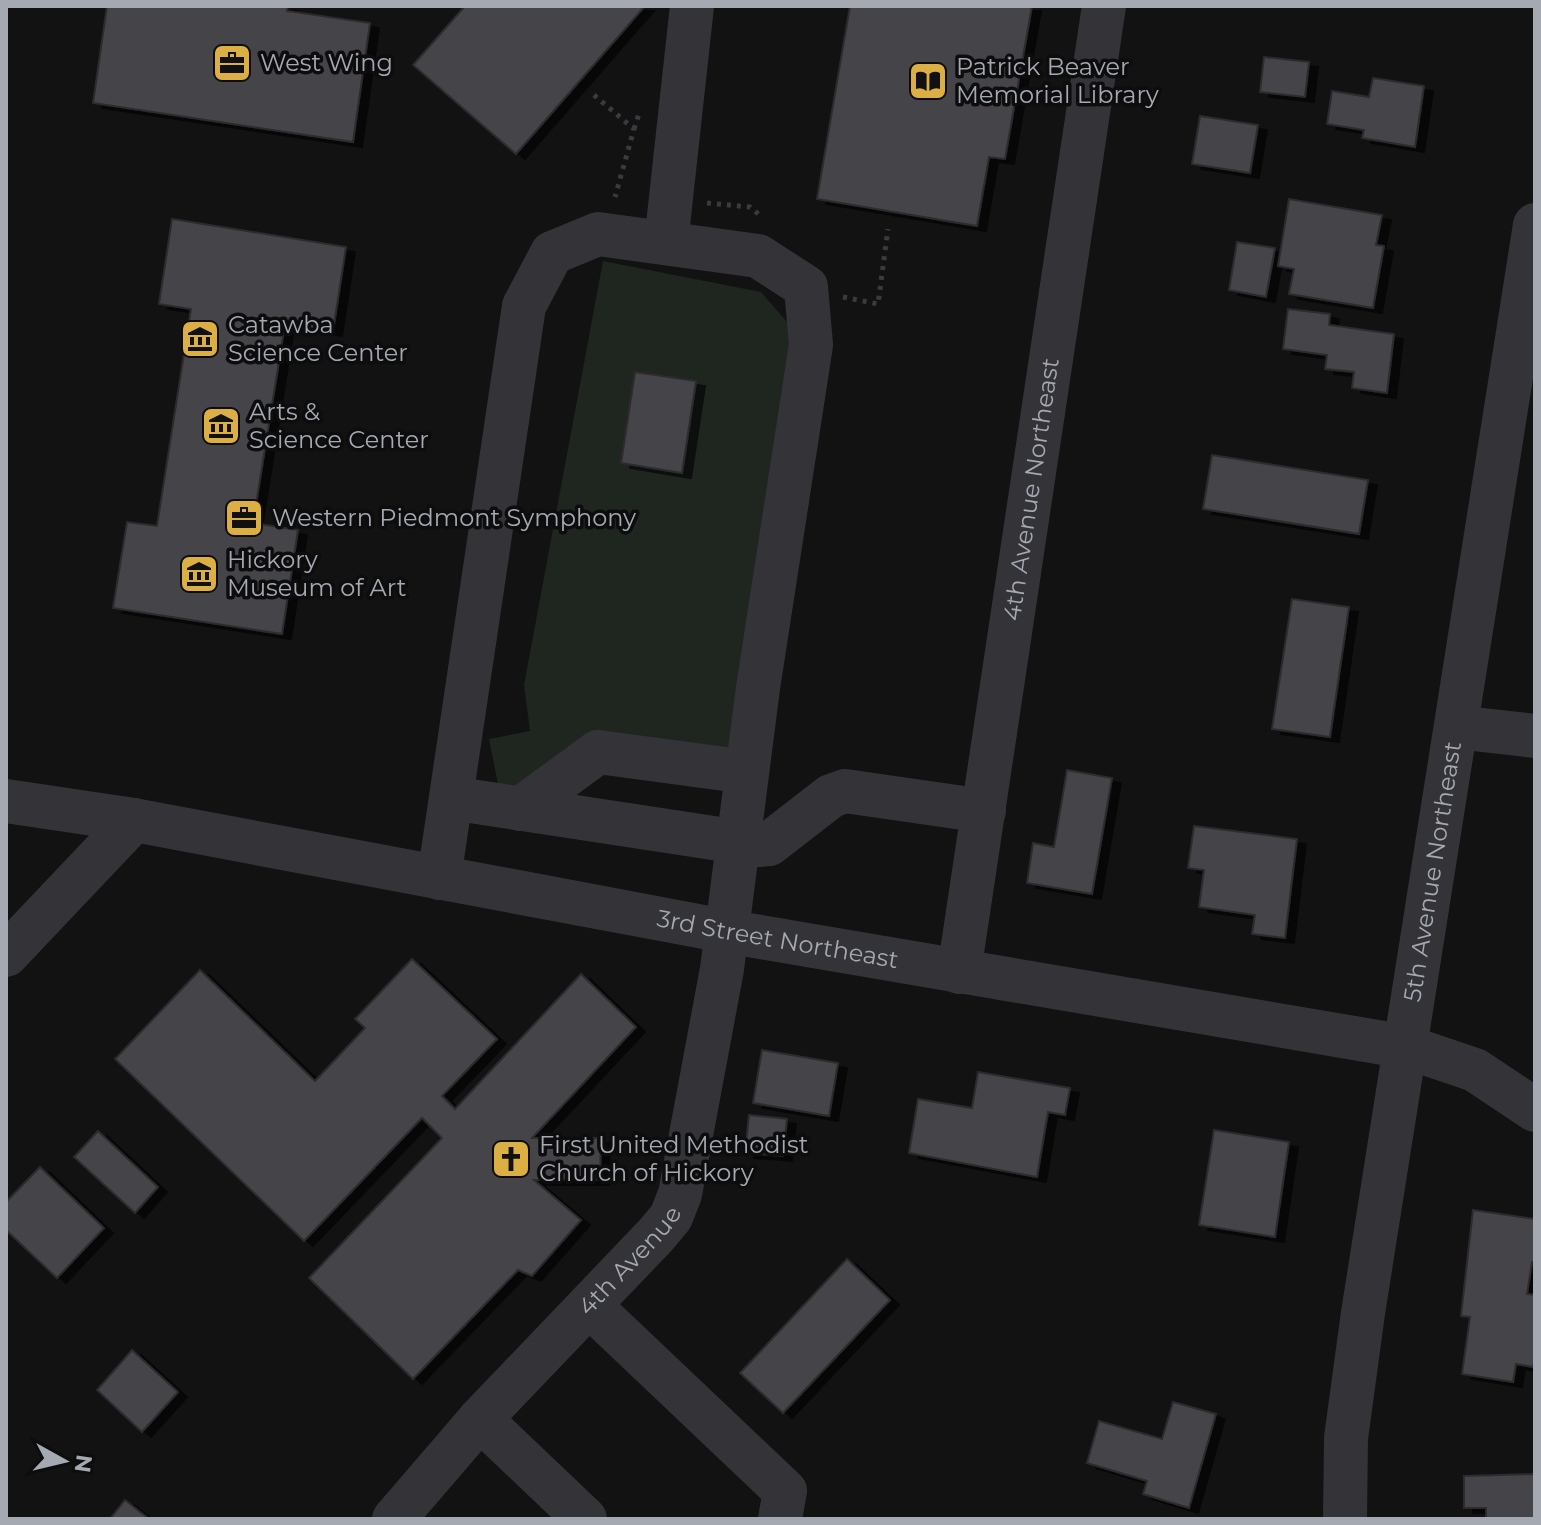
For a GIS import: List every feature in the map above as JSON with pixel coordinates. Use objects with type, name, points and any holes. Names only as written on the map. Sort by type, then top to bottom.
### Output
[{"type":"street","points":[[439,878],[524,306],[552,253],[598,234],[666,243],[692,6]]},
{"type":"street","name":"4th Avenue Northeast","points":[[959,972],[1104,6]]},
{"type":"street","name":"5th Avenue Northeast","points":[[1345,1519],[1346,1438],[1535,225]]},
{"type":"street","name":"4th Avenue","points":[[394,1519],[480,1419],[656,1235],[671,1217],[680,1194],[725,931],[811,345],[806,287],[758,256],[666,243]]},
{"type":"street","points":[[1456,727],[1535,736]]},
{"type":"street","points":[[520,809],[598,752],[747,772]]},
{"type":"street","points":[[451,798],[738,843],[769,844],[831,796],[845,791],[984,811]]},
{"type":"street","name":"3rd Street Northeast","points":[[6,801],[134,820],[725,931],[1407,1047],[1475,1070],[1535,1110]]},
{"type":"street","points":[[6,955],[134,820]]},
{"type":"street","points":[[590,1306],[785,1491],[780,1519]]},
{"type":"street","points":[[480,1419],[585,1519]]},
{"type":"path","points":[[594,95],[634,129],[612,208]]},
{"type":"shaded area","points":[[603,261],[761,292],[793,329],[731,749],[529,788],[498,784],[489,739],[530,731],[524,685]]},
{"type":"building","name":"West Wing","points":[[107,6],[288,6],[287,11],[370,23],[353,142],[93,103]]},
{"type":"building","points":[[465,6],[645,6],[516,154],[413,65]]},
{"type":"building","name":"Patrick Beaver Memorial Library","points":[[850,6],[1032,6],[1005,159],[989,157],[977,226],[817,199]]},
{"type":"building","points":[[1264,57],[1309,62],[1305,97],[1260,92]]},
{"type":"building","points":[[1373,78],[1424,86],[1415,147],[1362,138],[1364,130],[1327,124],[1332,91],[1369,97]]},
{"type":"building","points":[[1200,116],[1258,125],[1250,173],[1192,164]]},
{"type":"building","points":[[1289,199],[1382,215],[1376,245],[1384,246],[1373,308],[1289,294],[1294,269],[1278,266]]},
{"type":"building","name":"Arts & Science Center","points":[[172,219],[346,247],[333,331],[285,324],[253,523],[298,530],[282,634],[113,608],[127,522],[157,526],[191,309],[159,304]]},
{"type":"building","points":[[1237,242],[1275,248],[1266,297],[1229,290]]},
{"type":"building","points":[[1288,309],[1330,314],[1329,325],[1394,334],[1387,393],[1352,388],[1354,372],[1325,369],[1327,355],[1283,349]]},
{"type":"building","points":[[635,372],[696,381],[682,473],[621,463]]},
{"type":"building","points":[[1212,455],[1368,480],[1359,534],[1203,509]]},
{"type":"building","points":[[1292,599],[1349,607],[1330,737],[1272,729]]},
{"type":"building","points":[[1067,770],[1112,778],[1092,894],[1027,883],[1033,843],[1054,847]]},
{"type":"building","points":[[1194,826],[1297,839],[1285,938],[1252,934],[1255,915],[1199,907],[1204,870],[1188,868]]},
{"type":"building","name":"First United Methodist Church of Hickory","points":[[412,959],[497,1039],[442,1096],[455,1109],[581,974],[636,1027],[532,1138],[601,1138],[600,1180],[534,1180],[581,1220],[532,1276],[518,1270],[413,1379],[309,1278],[442,1138],[422,1118],[304,1241],[115,1059],[200,970],[315,1081],[365,1028],[355,1019]]},
{"type":"building","points":[[762,1050],[838,1063],[829,1116],[753,1103]]},
{"type":"building","points":[[978,1072],[1070,1088],[1065,1115],[1048,1112],[1037,1177],[909,1153],[918,1099],[972,1108]]},
{"type":"building","points":[[749,1115],[787,1119],[783,1156],[745,1153]]},
{"type":"building","points":[[1214,1130],[1289,1142],[1275,1237],[1199,1225]]},
{"type":"building","points":[[98,1131],[158,1187],[135,1213],[74,1157]]},
{"type":"building","points":[[40,1167],[104,1228],[57,1278],[6,1230],[6,1202]]},
{"type":"building","points":[[1473,1210],[1535,1219],[1535,1262],[1532,1262],[1527,1294],[1535,1295],[1535,1357],[1533,1367],[1516,1364],[1513,1382],[1462,1374],[1470,1317],[1461,1316]]},
{"type":"building","points":[[847,1259],[890,1300],[783,1413],[740,1373]]},
{"type":"building","points":[[132,1350],[178,1392],[142,1432],[97,1390]]},
{"type":"building","points":[[1173,1402],[1216,1414],[1189,1508],[1143,1494],[1147,1481],[1087,1463],[1099,1421],[1162,1439]]},
{"type":"building","points":[[1535,1474],[1535,1519],[1486,1519],[1486,1508],[1464,1508],[1464,1476]]},
{"type":"building","points":[[125,1500],[149,1519],[110,1519]]},
{"type":"place","name":"West Wing","points":[[232,63]]},
{"type":"place","name":"Patrick Beaver Memorial Library","points":[[928,81]]},
{"type":"place","name":"Catawba Science Center","points":[[200,339]]},
{"type":"place","name":"Arts & Science Center","points":[[221,426]]},
{"type":"place","name":"Western Piedmont Symphony","points":[[244,518]]},
{"type":"place","name":"Hickory Museum of Art","points":[[199,574]]},
{"type":"place","name":"First United Methodist Church of Hickory","points":[[511,1159]]}]
